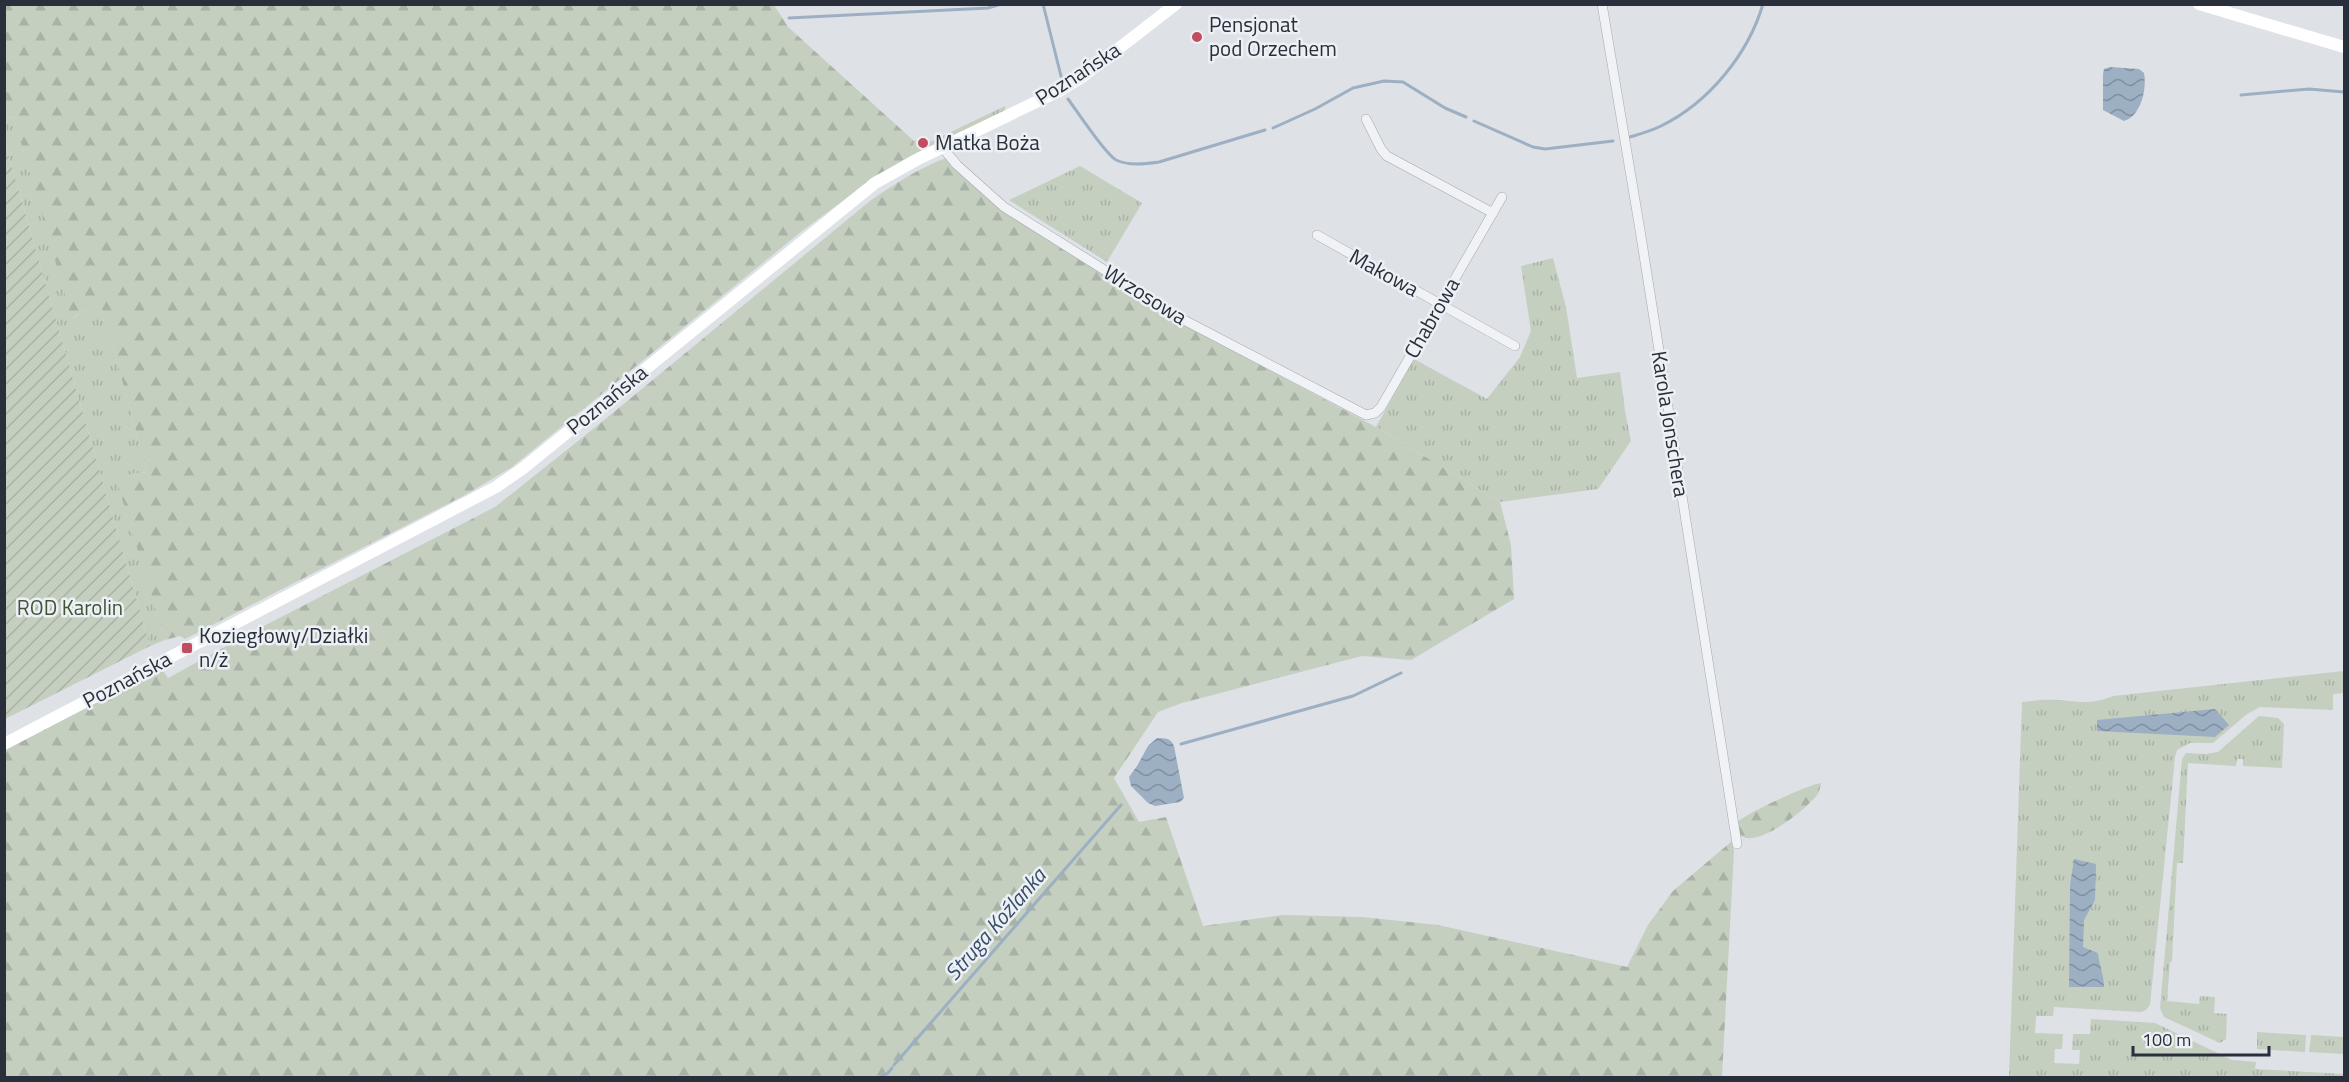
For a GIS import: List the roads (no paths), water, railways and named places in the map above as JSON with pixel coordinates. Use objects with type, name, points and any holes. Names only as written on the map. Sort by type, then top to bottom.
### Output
[{"type":"street","name":"Poznańska","points":[[4,744],[496,487],[522,469],[863,191],[889,174],[1067,86],[1176,4]]},
{"type":"street","name":"Karola Jonschera","points":[[1602,4],[1737,844]]},
{"type":"street","points":[[2199,4],[2344,47]]},
{"type":"street","points":[[1366,119],[1387,156],[1493,213]]},
{"type":"street","name":"Wrzosowa","points":[[942,147],[957,165],[1004,207],[1185,320],[1366,415]]},
{"type":"street","name":"Chabrowa","points":[[1366,415],[1375,413],[1381,407],[1502,197]]},
{"type":"street","name":"Makowa","points":[[1317,235],[1515,346]]},
{"type":"water","points":[[2110,67],[2139,69],[2144,73],[2145,87],[2142,101],[2135,114],[2124,121],[2103,110],[2103,74],[2104,69]]},
{"type":"water","points":[[2215,709],[2229,725],[2215,737],[2097,731],[2097,720]]},
{"type":"water","points":[[1157,738],[1165,738],[1173,743],[1184,798],[1180,802],[1155,806],[1148,803],[1131,786],[1129,777],[1148,746]]},
{"type":"water","points":[[2074,859],[2096,864],[2095,900],[2084,920],[2083,947],[2098,953],[2104,987],[2069,987],[2070,885]]},
{"type":"waterway","points":[[789,18],[988,8],[1001,4]]},
{"type":"waterway","points":[[1043,4],[1062,80]]},
{"type":"waterway","points":[[1630,137],[1657,128],[1678,116],[1710,91],[1737,59],[1763,4]]},
{"type":"waterway","points":[[1273,128],[1353,88],[1384,81],[1403,82],[1445,108],[1466,117]]},
{"type":"waterway","points":[[2241,95],[2309,89],[2344,92]]},
{"type":"waterway","points":[[1068,99],[1105,150],[1116,160],[1126,163],[1159,162],[1265,130]]},
{"type":"waterway","points":[[1474,121],[1533,147],[1545,149],[1613,141]]},
{"type":"waterway","points":[[1181,744],[1353,696],[1401,673]]},
{"type":"waterway","name":"Struga Koźlanka","points":[[894,1065],[1121,805]]},
{"type":"waterway","name":"Struga Koźlanka","points":[[879,1078],[892,1068]]},
{"type":"place","name":"Pensjonat pod Orzechem","points":[[1197,37]]},
{"type":"place","name":"Matka Boża","points":[[923,143]]},
{"type":"place","name":"Koziegłowy/Działki n/ż","points":[[187,648]]},
{"type":"park label","name":"ROD Karolin","points":[[70,608]]}]
